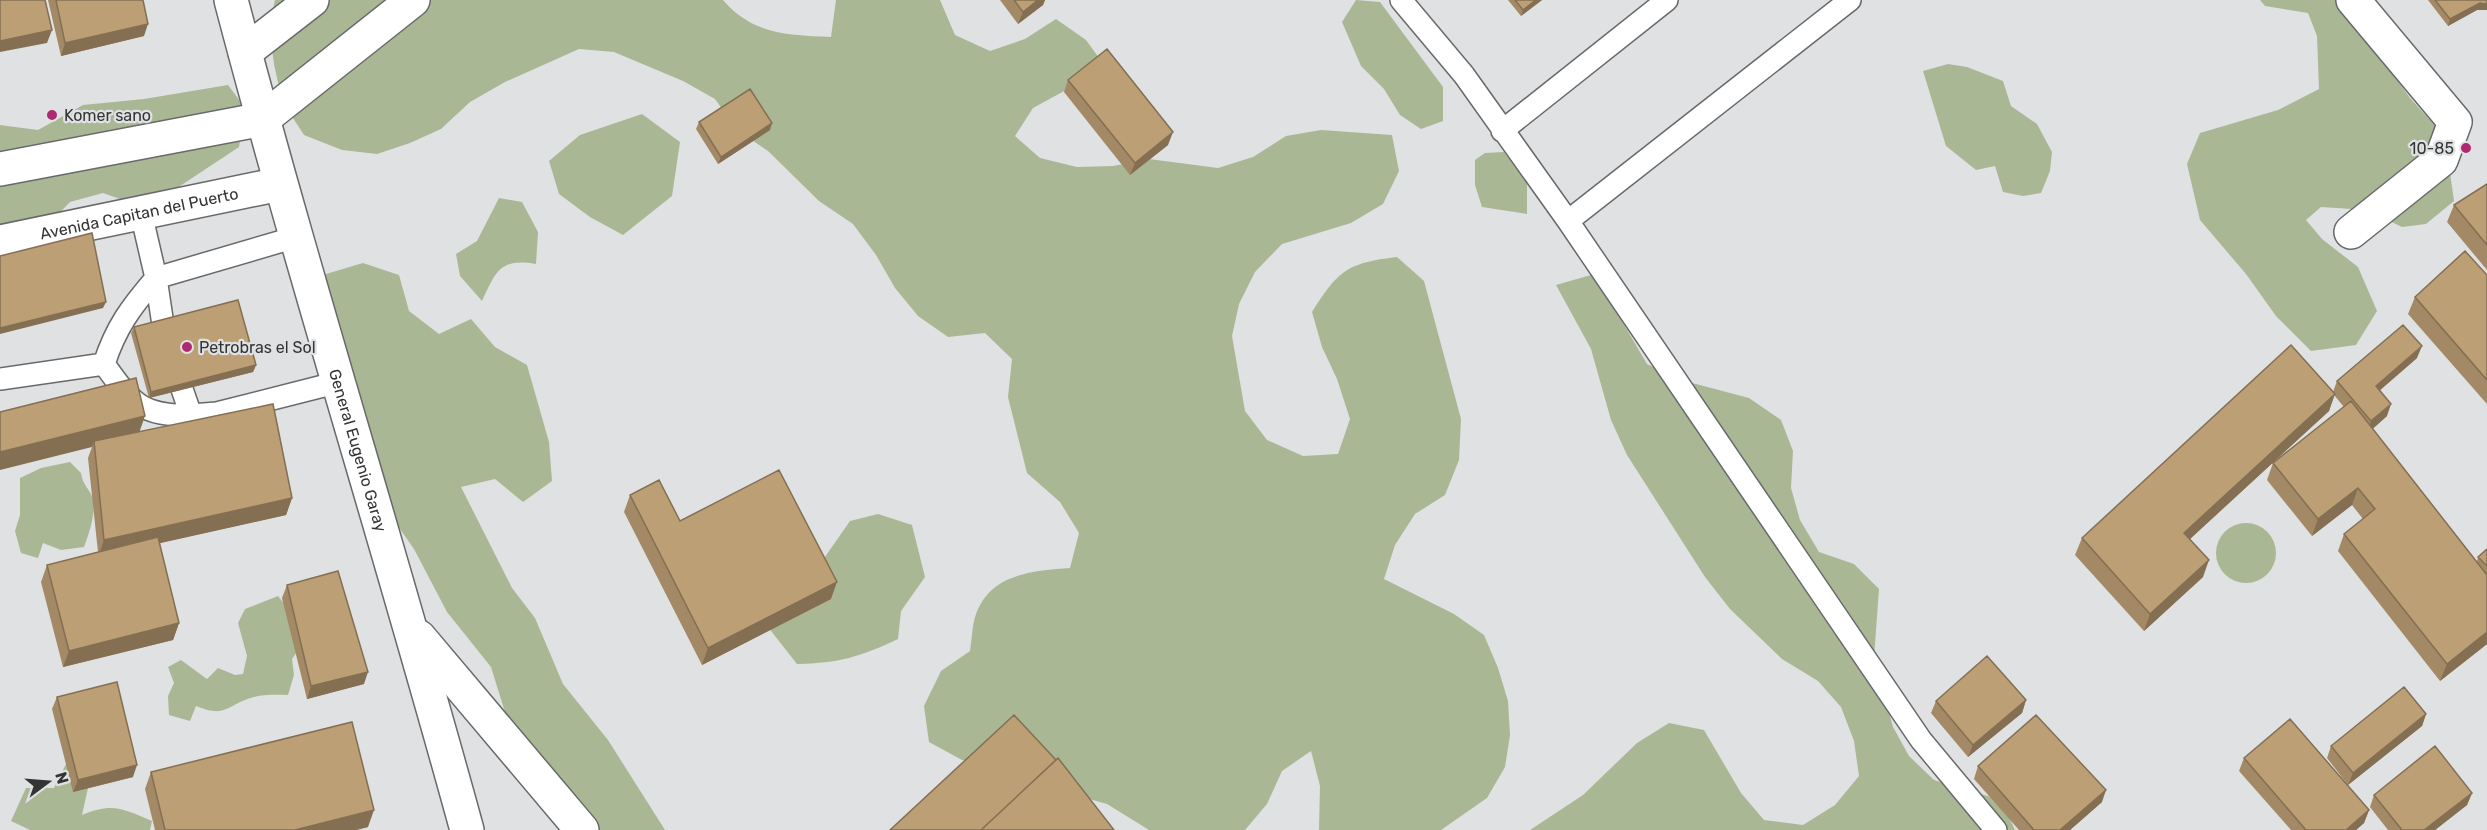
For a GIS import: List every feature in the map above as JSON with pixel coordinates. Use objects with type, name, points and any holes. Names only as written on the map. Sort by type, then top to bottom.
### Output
[{"type":"street","name":"General Eugenio Garay","points":[[231,0],[280,184],[412,629],[467,830]]},
{"type":"street","points":[[245,52],[312,0]]},
{"type":"street","points":[[0,169],[263,119],[413,0]]},
{"type":"street","points":[[2351,232],[2441,160],[2455,122],[2353,0]]},
{"type":"street","name":"Avenida Capitan del Puerto","points":[[0,242],[280,184]]},
{"type":"street","points":[[412,629],[582,830]]},
{"type":"lane","points":[[1401,0],[1464,75],[1568,221],[1921,740],[1996,830]]},
{"type":"lane","points":[[1502,130],[1667,0]]},
{"type":"lane","points":[[1568,221],[1850,0]]},
{"type":"lane","points":[[141,213],[156,278],[163,325]]},
{"type":"lane","points":[[104,364],[114,333],[130,308],[156,278],[296,237]]},
{"type":"lane","points":[[0,379],[104,364]]},
{"type":"lane","points":[[104,364],[117,383],[144,410],[168,415],[217,413],[339,382]]},
{"type":"lane","points":[[182,389],[191,415]]},
{"type":"green space","points":[[275,0],[723,0],[734,12],[759,27],[786,34],[831,37],[836,0],[940,0],[955,35],[990,51],[1025,39],[1056,19],[1086,40],[1102,62],[1077,84],[1033,108],[1015,136],[1040,158],[1077,167],[1113,166],[1149,159],[1218,168],[1253,157],[1286,136],[1321,130],[1392,135],[1399,171],[1383,204],[1351,223],[1282,244],[1255,272],[1239,304],[1232,336],[1245,411],[1267,440],[1303,456],[1338,454],[1350,419],[1337,379],[1322,347],[1312,312],[1338,278],[1346,271],[1366,262],[1397,257],[1424,281],[1461,419],[1459,460],[1445,495],[1415,514],[1395,545],[1384,579],[1454,614],[1484,635],[1498,668],[1508,701],[1510,735],[1505,767],[1487,798],[1441,830],[1319,830],[1320,786],[1311,751],[1282,771],[1267,804],[1245,830],[1149,830],[1107,804],[1068,793],[997,764],[962,760],[929,742],[924,706],[941,671],[970,651],[976,614],[983,600],[1003,582],[1015,577],[1028,573],[1070,568],[1079,533],[1060,502],[1027,473],[1008,397],[1012,359],[985,333],[948,337],[918,316],[895,288],[876,255],[853,224],[819,201],[768,151],[737,130],[715,99],[683,81],[614,52],[579,49],[505,82],[470,102],[441,129],[377,154],[342,150],[304,135],[282,101],[274,64],[269,26]]},
{"type":"green space","points":[[1356,0],[1380,2],[1443,87],[1443,121],[1421,129],[1400,115],[1384,89],[1361,66],[1342,22]]},
{"type":"green space","points":[[2260,0],[2339,0],[2410,98],[2445,137],[2454,201],[2426,224],[2402,227],[2367,210],[2321,207],[2306,220],[2322,239],[2358,267],[2377,311],[2356,345],[2311,351],[2276,316],[2246,274],[2200,220],[2187,164],[2200,133],[2278,110],[2319,89],[2317,36],[2308,13],[2265,6]]},
{"type":"green space","points":[[1948,64],[1967,67],[2003,81],[2011,106],[2037,124],[2052,152],[2050,171],[2041,193],[2023,196],[2003,192],[1995,166],[1976,170],[1946,146],[1923,71]]},
{"type":"green space","points":[[228,85],[246,109],[239,147],[174,190],[137,205],[103,193],[70,202],[45,228],[0,250],[0,125],[38,130],[83,105],[144,99]]},
{"type":"green space","points":[[642,114],[680,142],[672,196],[623,235],[590,217],[559,194],[549,161],[580,135]]},
{"type":"green space","points":[[1504,152],[1527,182],[1527,214],[1482,207],[1475,185],[1475,160],[1485,153]]},
{"type":"green space","points":[[499,198],[522,202],[538,232],[536,264],[514,263],[501,269],[491,282],[482,301],[460,276],[456,254],[477,241]]},
{"type":"green space","points":[[363,263],[399,275],[409,311],[439,334],[471,319],[495,347],[527,365],[549,442],[552,481],[523,502],[495,479],[461,487],[512,588],[535,618],[563,684],[608,740],[665,830],[586,830],[513,738],[491,667],[447,612],[414,549],[393,519],[323,307],[326,274]]},
{"type":"green space","points":[[1591,275],[1612,304],[1647,364],[1681,380],[1749,398],[1781,420],[1793,451],[1791,488],[1800,520],[1819,552],[1854,564],[1879,589],[1874,658],[1893,727],[1909,756],[1934,780],[2001,800],[2015,830],[1530,830],[1583,795],[1637,743],[1669,723],[1704,730],[1741,793],[1764,820],[1803,825],[1835,805],[1859,776],[1854,741],[1841,707],[1818,681],[1782,659],[1730,609],[1705,577],[1627,455],[1611,420],[1591,349],[1556,285]]},
{"type":"green space","points":[[70,462],[81,473],[94,505],[90,530],[84,547],[61,550],[43,543],[38,558],[21,553],[15,531],[20,515],[20,478],[41,468]]},
{"type":"green space","points":[[878,514],[912,525],[925,577],[901,611],[898,639],[849,658],[797,664],[760,617],[820,564],[850,521]]},
{"type":"green space","points":[[2246,523],[2267,532],[2276,553],[2267,574],[2246,583],[2225,574],[2216,553],[2225,532]]},
{"type":"green space","points":[[278,596],[304,628],[301,646],[292,659],[294,675],[288,695],[254,697],[221,711],[206,710],[196,706],[190,721],[169,715],[168,696],[174,683],[168,667],[181,660],[207,679],[218,668],[235,675],[243,674],[247,656],[238,623],[245,609]]},
{"type":"green space","points":[[66,764],[88,788],[82,815],[102,809],[118,809],[152,821],[150,830],[30,830],[11,821],[26,788],[54,788]]},
{"type":"building","points":[[0,0],[45,0],[52,30],[0,41]]},
{"type":"building","points":[[56,0],[143,0],[148,24],[65,43]]},
{"type":"building","points":[[1014,0],[1038,0],[1023,12]]},
{"type":"building","points":[[1515,0],[1536,0],[1523,10]]},
{"type":"building","points":[[2435,0],[2487,0],[2487,4],[2480,3],[2450,19]]},
{"type":"building","points":[[1107,49],[1173,132],[1135,163],[1068,80]]},
{"type":"building","points":[[750,89],[772,123],[721,157],[699,122]]},
{"type":"building","points":[[2487,184],[2487,245],[2454,205]]},
{"type":"building","points":[[92,233],[106,302],[0,328],[0,256]]},
{"type":"building","points":[[2465,251],[2487,275],[2487,380],[2415,297]]},
{"type":"building","points":[[238,300],[256,365],[151,392],[134,327]]},
{"type":"building","points":[[2403,325],[2422,346],[2376,386],[2391,404],[2371,421],[2337,381]]},
{"type":"building","points":[[2291,345],[2335,394],[2184,533],[2209,560],[2150,614],[2082,538]]},
{"type":"building","points":[[136,378],[145,416],[0,452],[0,412]]},
{"type":"building","points":[[2351,401],[2487,575],[2487,632],[2447,664],[2344,534],[2375,509],[2358,488],[2318,519],[2273,463]]},
{"type":"building","points":[[273,404],[292,498],[104,540],[94,441]]},
{"type":"building","points":[[779,470],[837,582],[708,648],[630,495],[659,480],[680,521]]},
{"type":"building","points":[[158,537],[179,623],[69,651],[47,565]]},
{"type":"building","points":[[2487,549],[2487,566],[2478,557]]},
{"type":"building","points":[[338,571],[368,672],[311,686],[287,585]]},
{"type":"building","points":[[1987,656],[2026,700],[1973,745],[1936,701]]},
{"type":"building","points":[[117,682],[137,765],[78,780],[57,697]]},
{"type":"building","points":[[2404,687],[2426,714],[2353,773],[2331,746]]},
{"type":"building","points":[[1014,715],[1056,760],[981,830],[890,830]]},
{"type":"building","points":[[2036,715],[2106,790],[2060,830],[2034,830],[1978,766]]},
{"type":"building","points":[[2290,719],[2369,810],[2346,830],[2306,830],[2244,758]]},
{"type":"building","points":[[352,722],[374,810],[295,830],[165,830],[151,772]]},
{"type":"building","points":[[2435,746],[2472,793],[2424,830],[2402,830],[2374,795]]},
{"type":"building","points":[[1058,758],[1114,830],[981,830]]},
{"type":"place","name":"Komer sano","points":[[52,115]]},
{"type":"place","name":"10-85","points":[[2466,148]]},
{"type":"place","name":"Petrobras el Sol","points":[[187,347]]}]
